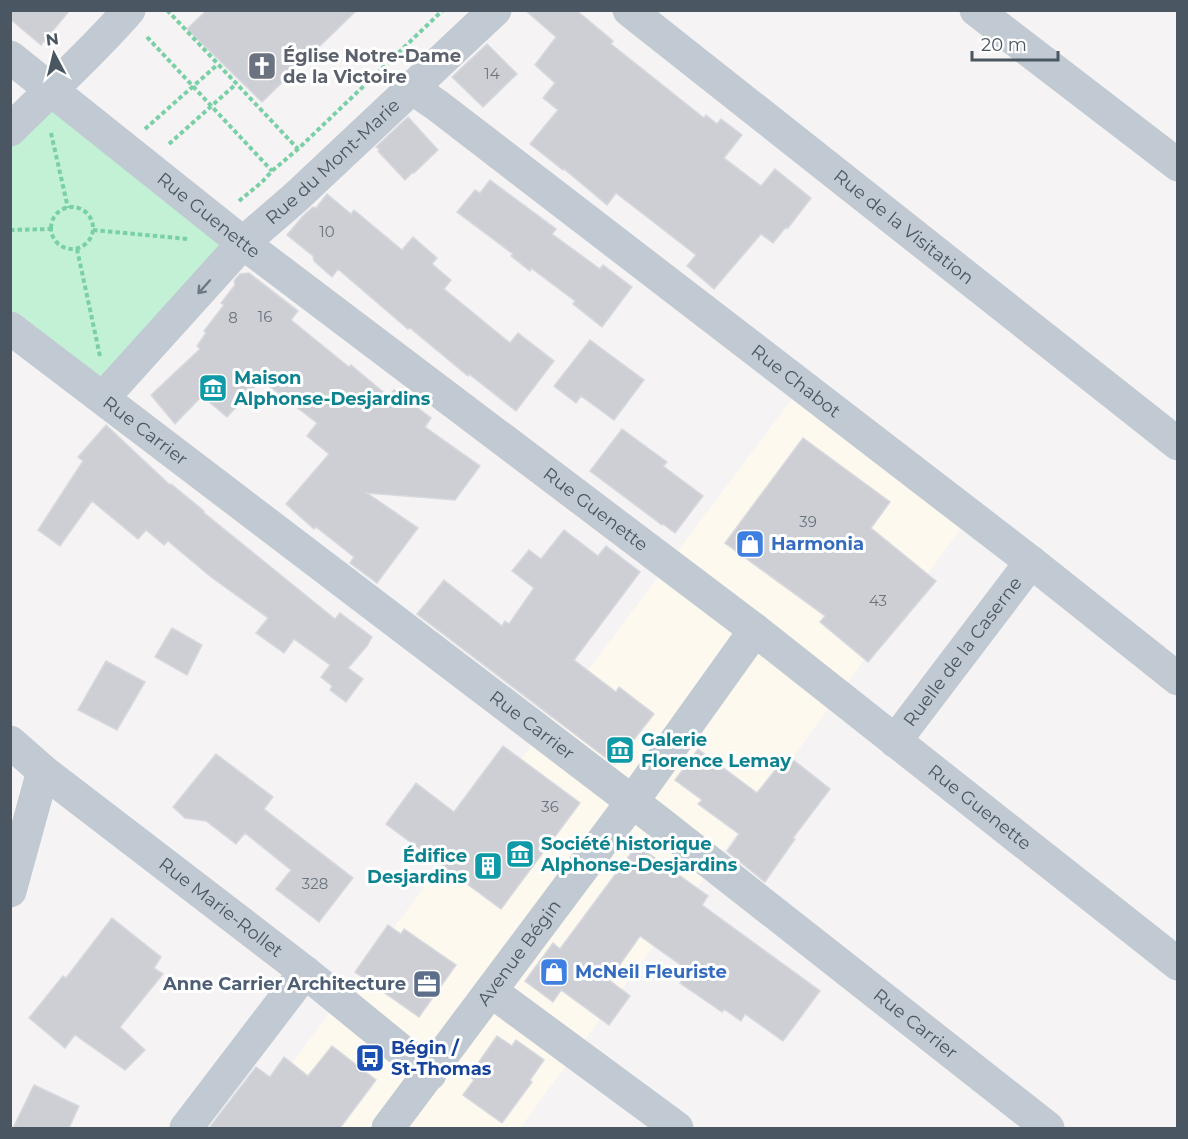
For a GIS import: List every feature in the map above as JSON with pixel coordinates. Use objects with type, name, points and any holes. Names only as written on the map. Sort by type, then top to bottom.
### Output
[{"type":"street","name":"Rue du Mont-Marie","points":[[103,398],[243,243],[296,197],[495,10]]},
{"type":"street","name":"Rue de la Visitation","points":[[629,10],[1178,444]]},
{"type":"street","points":[[976,10],[1178,165]]},
{"type":"street","points":[[10,130],[89,53],[127,12]]},
{"type":"street","name":"Rue Guenette","points":[[10,57],[52,88],[243,243],[755,630],[1178,964]]},
{"type":"street","name":"Rue Chabot","points":[[412,88],[1031,562],[1178,679]]},
{"type":"street","name":"Rue Carrier","points":[[16,343],[103,398],[632,802],[1047,1128]]},
{"type":"street","name":"Ruelle de la Caserne","points":[[895,741],[1031,562]]},
{"type":"street","name":"Avenue Bégin","points":[[388,1128],[632,802],[755,630]]},
{"type":"street","name":"Rue Marie-Rollet","points":[[10,742],[43,771],[305,972],[430,1074]]},
{"type":"street","points":[[10,891],[43,771]]},
{"type":"street","points":[[186,1128],[305,972]]},
{"type":"street","points":[[491,991],[677,1128]]},
{"type":"path","points":[[167,10],[320,174]]},
{"type":"path","points":[[93,230],[200,240],[215,220],[298,149],[443,10]]},
{"type":"path","points":[[127,12],[296,197]]},
{"type":"path","points":[[135,156],[194,87],[217,65]]},
{"type":"path","points":[[135,156],[211,106],[236,84]]},
{"type":"path","points":[[52,88],[48,119],[68,208]]},
{"type":"path","points":[[68,208],[81,209],[93,224],[88,242],[77,249],[60,245],[51,229],[56,216],[68,208]]},
{"type":"path","points":[[10,230],[51,229]]},
{"type":"path","points":[[77,249],[100,349],[103,398]]},
{"type":"shaded area","points":[[802,386],[971,515],[520,1128],[243,1128]]},
{"type":"green space","points":[[52,88],[243,243],[103,398],[11,327],[10,130]]},
{"type":"building","points":[[10,10],[70,10],[41,45],[10,19]]},
{"type":"building","name":"Église Notre-Dame de la Victoire","points":[[207,10],[357,10],[262,102],[187,29]]},
{"type":"building","points":[[525,10],[576,10],[613,41],[611,44],[704,118],[706,115],[717,124],[721,119],[742,135],[724,158],[761,186],[775,169],[811,198],[773,243],[761,234],[714,289],[687,266],[696,255],[616,193],[607,205],[530,144],[558,110],[543,98],[555,83],[535,65],[556,37]]},
{"type":"building","points":[[487,44],[517,74],[483,107],[452,77]]},
{"type":"building","points":[[408,117],[438,150],[405,180],[376,147]]},
{"type":"building","points":[[490,180],[556,229],[552,234],[600,269],[603,265],[632,287],[602,327],[573,304],[575,301],[531,268],[530,271],[511,256],[513,254],[457,212],[475,190],[480,193]]},
{"type":"building","points":[[327,194],[351,214],[354,210],[402,250],[413,237],[437,258],[432,264],[451,280],[444,289],[510,343],[518,333],[554,361],[516,411],[469,374],[468,376],[410,328],[408,329],[338,269],[332,277],[314,261],[313,256],[287,235],[303,216],[313,207],[316,208]]},
{"type":"building","points":[[249,273],[298,311],[291,320],[388,396],[394,390],[431,418],[425,427],[480,466],[455,500],[367,493],[418,528],[377,583],[350,563],[354,557],[316,527],[314,529],[286,504],[329,454],[307,436],[317,423],[261,380],[227,417],[202,396],[175,424],[151,395],[200,349],[197,346],[206,333],[204,331],[224,305],[221,303],[235,285],[234,281],[240,274]]},
{"type":"building","points":[[590,340],[644,380],[614,420],[581,396],[576,403],[554,386]]},
{"type":"building","points":[[106,425],[170,485],[335,619],[340,613],[372,637],[348,668],[363,679],[346,702],[330,690],[332,686],[321,677],[330,665],[294,639],[284,653],[256,633],[268,618],[211,577],[168,541],[164,545],[146,530],[138,539],[92,501],[60,546],[38,530],[83,461],[78,457]]},
{"type":"building","points":[[622,429],[667,462],[663,466],[703,496],[675,533],[590,471]]},
{"type":"building","points":[[803,438],[890,502],[871,528],[936,581],[868,662],[820,622],[825,616],[725,543]]},
{"type":"building","points":[[564,530],[598,556],[606,546],[640,572],[574,660],[616,692],[619,687],[654,714],[615,764],[417,614],[444,580],[502,626],[505,621],[509,624],[534,588],[512,571],[529,550],[541,559]]},
{"type":"building","points":[[172,628],[202,645],[187,675],[155,657]]},
{"type":"building","points":[[106,661],[145,682],[117,730],[78,710]]},
{"type":"building","name":"Édifice Desjardins","points":[[503,746],[580,803],[501,909],[386,824],[416,783],[454,812]]},
{"type":"building","points":[[698,749],[757,793],[787,755],[830,789],[793,838],[795,839],[765,882],[727,851],[739,834],[698,804],[702,800],[675,780]]},
{"type":"building","points":[[216,754],[273,797],[264,809],[353,878],[319,922],[276,889],[291,870],[245,833],[236,844],[206,821],[185,818],[173,807]]},
{"type":"building","points":[[637,845],[708,896],[702,905],[820,991],[783,1041],[745,1014],[741,1021],[724,1009],[722,1012],[680,983],[689,971],[640,936],[609,980],[630,996],[609,1025],[561,990],[553,1002],[525,981],[553,943],[560,949]]},
{"type":"building","points":[[112,918],[161,957],[154,968],[163,974],[120,1027],[145,1050],[125,1070],[75,1035],[65,1048],[29,1018],[63,976],[66,978]]},
{"type":"building","points":[[388,925],[401,934],[404,929],[456,965],[419,1017],[355,972]]},
{"type":"building","points":[[497,1036],[512,1046],[516,1040],[544,1060],[530,1080],[532,1082],[502,1123],[463,1095],[474,1080],[469,1076]]},
{"type":"building","points":[[332,1046],[376,1080],[340,1128],[209,1128],[256,1067],[270,1077],[284,1057],[308,1076]]},
{"type":"building","points":[[34,1085],[79,1106],[69,1128],[13,1128]]},
{"type":"place","name":"Église Notre-Dame de la Victoire","points":[[262,66]]},
{"type":"place","name":"Maison Alphonse-Desjardins","points":[[213,388]]},
{"type":"place","name":"Harmonia","points":[[750,544]]},
{"type":"place","name":"Galerie Florence Lemay","points":[[620,750]]},
{"type":"place","name":"Société historique Alphonse-Desjardins","points":[[520,854]]},
{"type":"place","name":"Édifice Desjardins","points":[[488,866]]},
{"type":"place","name":"McNeil Fleuriste","points":[[554,972]]},
{"type":"place","name":"Anne Carrier Architecture","points":[[427,984]]},
{"type":"place","name":"Bégin / St-Thomas","points":[[370,1058]]}]
